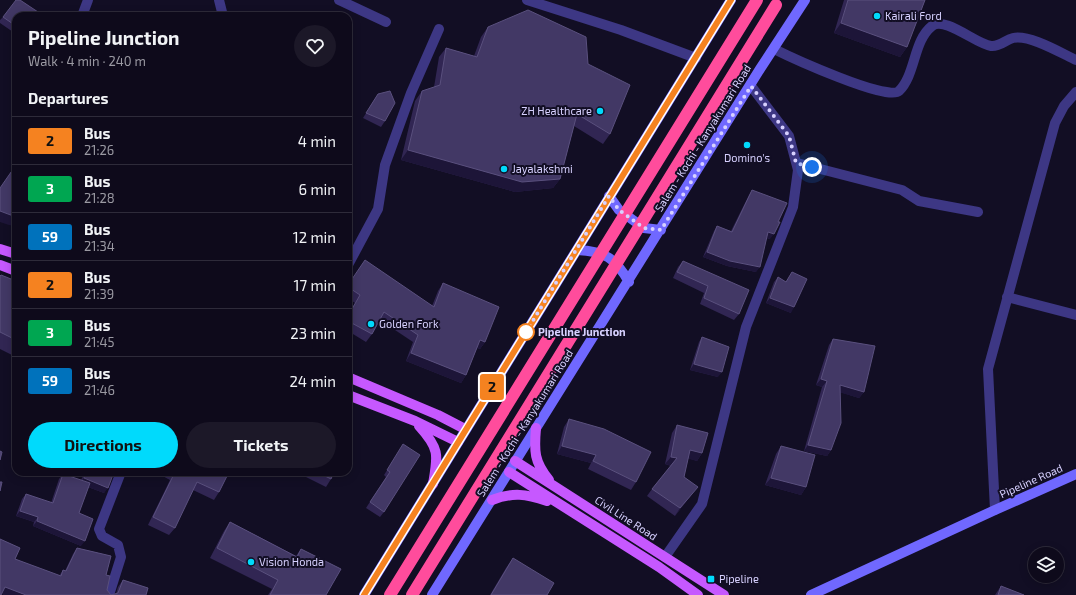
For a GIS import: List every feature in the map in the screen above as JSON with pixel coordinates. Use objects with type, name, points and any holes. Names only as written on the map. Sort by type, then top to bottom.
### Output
[{"type":"highway","points":[[390,595],[757,0]]},
{"type":"highway","name":"Salem - Kochi - Kanyakumari Road","points":[[412,595],[776,5]]},
{"type":"main road","points":[[0,249],[12,253]]},
{"type":"main road","points":[[0,266],[12,270]]},
{"type":"main road","points":[[352,379],[438,415],[465,430]]},
{"type":"main road","points":[[352,397],[415,421],[458,442]]},
{"type":"main road","points":[[415,421],[427,435],[437,451],[432,484]]},
{"type":"main road","points":[[536,428],[535,456],[540,468],[555,487]]},
{"type":"main road","name":"Civil Line Road","points":[[515,461],[724,595]]},
{"type":"main road","points":[[509,472],[659,567],[698,595]]},
{"type":"main road","points":[[492,500],[506,494],[515,493],[558,504]]},
{"type":"street","points":[[84,12],[88,0]]},
{"type":"street","points":[[219,0],[222,12]]},
{"type":"street","points":[[339,0],[386,22]]},
{"type":"street","points":[[527,0],[621,30],[696,58]]},
{"type":"street","points":[[364,595],[731,0]]},
{"type":"street","name":"Salem - Kochi - Kanyakumari Road","points":[[432,595],[806,0]]},
{"type":"street","points":[[774,49],[806,64],[858,84],[893,94],[899,92],[908,76],[925,34],[933,25],[942,23],[990,46],[1002,45],[1014,38],[1032,40],[1076,60]]},
{"type":"street","points":[[352,258],[378,209],[385,165],[411,93],[439,29]]},
{"type":"street","points":[[665,557],[702,504],[746,327],[793,206],[798,170],[789,136],[751,86]]},
{"type":"street","points":[[995,510],[988,369],[1055,123],[1064,106],[1076,92]]},
{"type":"street","points":[[796,163],[902,190],[919,200],[978,212]]},
{"type":"street","points":[[609,196],[619,210],[644,228],[661,230]]},
{"type":"street","points":[[577,250],[596,250],[619,265],[629,282]]},
{"type":"street","points":[[1007,297],[1076,315]]},
{"type":"street","name":"Pipeline Road","points":[[811,595],[1076,474]]},
{"type":"street","points":[[109,595],[121,557],[118,545],[102,536],[99,529],[120,476]]},
{"type":"building","points":[[16,0],[20,0],[38,12],[12,12],[12,23],[3,17]]},
{"type":"building","name":"Kairali Ford","points":[[848,0],[925,0],[907,47],[841,23]]},
{"type":"building","points":[[528,10],[586,37],[588,64],[630,85],[610,134],[577,114],[560,179],[522,182],[408,150],[422,91],[440,85],[446,48],[477,57],[488,27]]},
{"type":"building","points":[[390,91],[395,103],[385,121],[366,113],[378,94]]},
{"type":"building","points":[[12,171],[12,216],[0,211],[0,188]]},
{"type":"building","points":[[752,190],[787,203],[774,234],[768,232],[760,267],[730,261],[707,252],[717,226],[732,232]]},
{"type":"building","points":[[365,260],[434,307],[443,283],[499,307],[485,342],[480,340],[466,375],[411,353],[418,335],[384,312],[372,334],[352,323],[352,309],[360,295],[352,290],[352,279]]},
{"type":"building","points":[[683,261],[749,290],[739,314],[704,298],[708,286],[677,272]]},
{"type":"building","points":[[792,272],[807,279],[794,307],[770,298],[778,277],[786,282]]},
{"type":"building","points":[[1,275],[12,279],[12,338],[0,332]]},
{"type":"building","points":[[702,337],[729,347],[722,372],[694,364]]},
{"type":"building","points":[[833,339],[875,346],[864,392],[840,385],[841,423],[831,450],[808,445],[827,381],[821,379]]},
{"type":"building","points":[[569,419],[604,429],[651,452],[636,482],[593,461],[596,455],[562,446]]},
{"type":"building","points":[[677,425],[708,433],[702,453],[690,450],[684,477],[698,487],[680,508],[652,489],[677,458],[671,457]]},
{"type":"building","points":[[403,444],[420,455],[384,512],[370,502],[390,472],[387,470]]},
{"type":"building","points":[[781,446],[815,455],[806,487],[771,478]]},
{"type":"building","points":[[62,476],[69,476],[90,483],[79,513],[93,519],[85,541],[37,521],[38,517],[20,511],[26,494],[53,503]]},
{"type":"building","points":[[85,476],[112,476],[108,488],[84,478]]},
{"type":"building","points":[[173,476],[227,476],[219,492],[197,482],[175,528],[153,517]]},
{"type":"building","points":[[325,476],[332,476],[331,479]]},
{"type":"building","name":"Vision Honda","points":[[230,522],[297,557],[301,549],[341,569],[326,595],[270,595],[278,580],[217,548]]},
{"type":"building","points":[[0,539],[20,548],[15,559],[61,576],[63,570],[66,571],[77,548],[111,556],[106,575],[110,576],[107,590],[111,595],[26,595],[5,587],[0,595]]},
{"type":"building","points":[[513,558],[554,583],[547,595],[491,595]]},
{"type":"building","points":[[123,580],[148,588],[146,595],[111,595],[118,593]]},
{"type":"building","points":[[1001,586],[1024,595],[998,595]]},
{"type":"bus line","name":"2","points":[[364,595],[731,0]]},
{"type":"place","name":"Kairali Ford","points":[[877,16]]},
{"type":"place","name":"ZH Healthcare","points":[[600,111]]},
{"type":"place","name":"Domino's","points":[[747,145]]},
{"type":"place","name":"Jayalakshmi","points":[[504,169]]},
{"type":"place","name":"Golden Fork","points":[[371,324]]},
{"type":"place","name":"Pipeline Junction","points":[[526,332]]},
{"type":"place","name":"Vision Honda","points":[[251,562]]},
{"type":"place","name":"Pipeline","points":[[711,579]]},
{"type":"route","points":[[526,332],[609,196],[619,210],[644,228],[661,230],[751,86],[789,136],[796,163],[812,167]]}]
